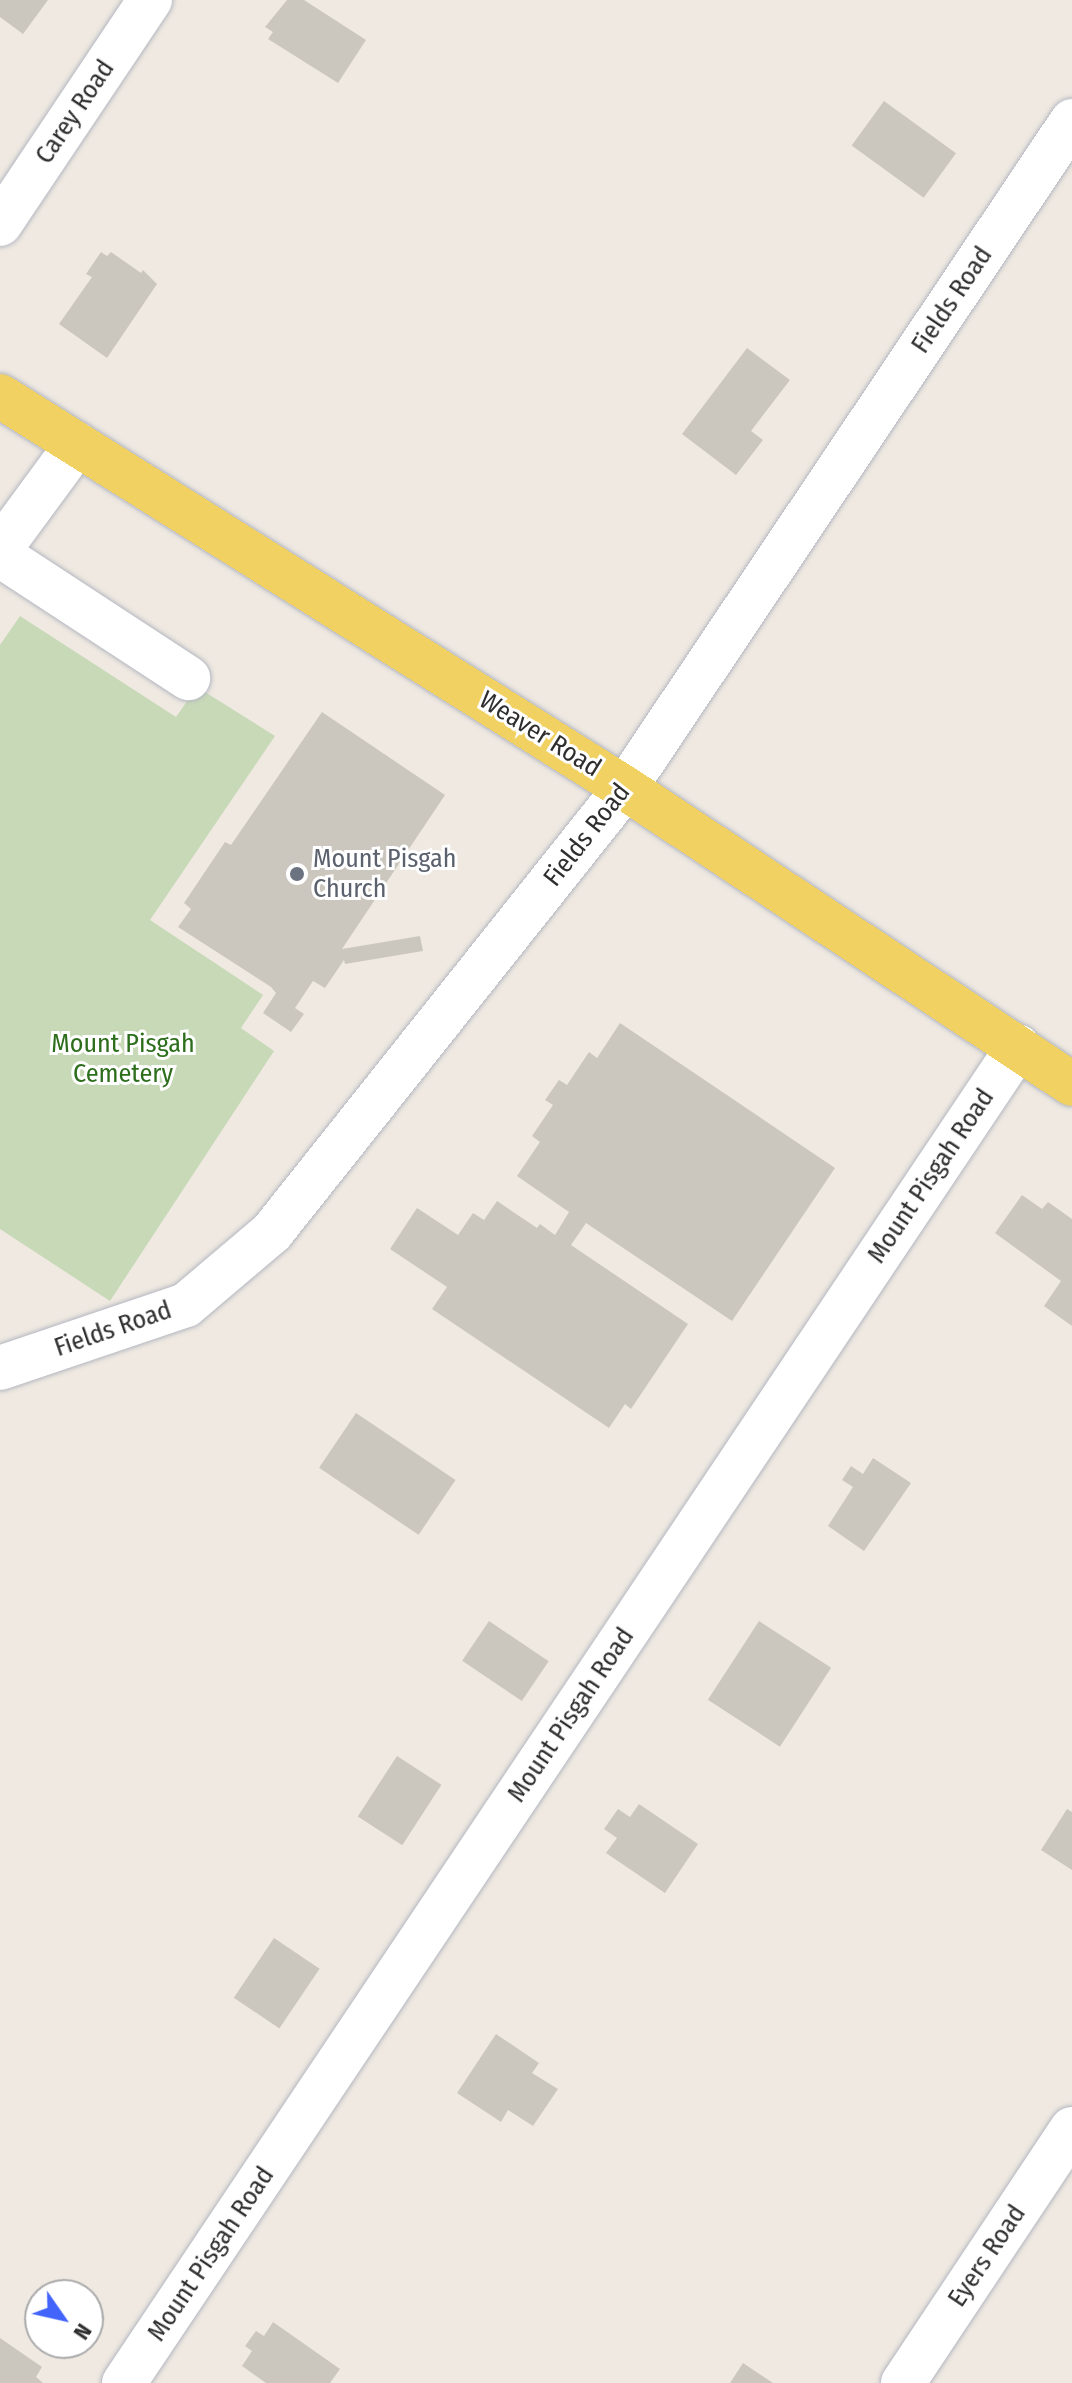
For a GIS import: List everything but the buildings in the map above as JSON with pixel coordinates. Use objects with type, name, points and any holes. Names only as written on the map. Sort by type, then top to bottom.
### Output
[{"type":"main road","name":"Weaver Road","points":[[0,396],[625,788],[1072,1084]]},
{"type":"street","name":"Carey Road","points":[[0,224],[150,0]]},
{"type":"street","name":"Fields Road","points":[[0,1368],[186,1305],[272,1232],[625,788],[1072,121]]},
{"type":"street","points":[[0,549],[77,444]]},
{"type":"street","points":[[0,555],[188,678]]},
{"type":"street","name":"Mount Pisgah Road","points":[[124,2383],[1018,1047]]},
{"type":"street","name":"Eyers Road","points":[[903,2383],[1072,2129]]},
{"type":"green space","name":"Mount Pisgah Cemetery","points":[[20,616],[176,717],[197,687],[275,736],[150,920],[263,995],[241,1028],[274,1051],[110,1301],[0,1229],[0,645]]},
{"type":"place","name":"Mount Pisgah Church","points":[[297,874]]}]
